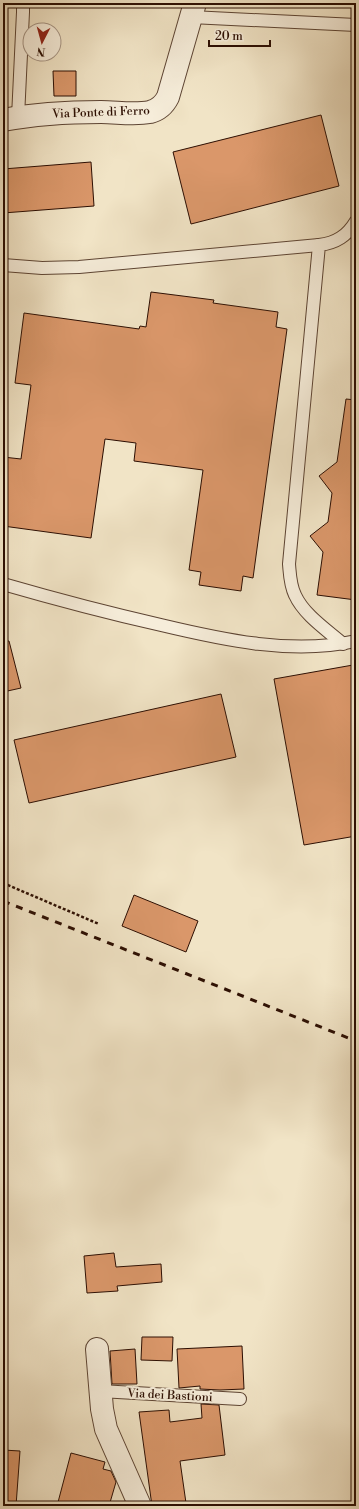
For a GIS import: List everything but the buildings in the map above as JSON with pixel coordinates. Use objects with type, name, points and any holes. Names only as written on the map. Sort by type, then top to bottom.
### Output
[{"type":"street","name":"Via Ponte di Ferro","points":[[10,119],[73,112],[145,113],[157,109],[166,102],[168,97],[193,10]]},
{"type":"street","points":[[97,1349],[102,1409],[106,1429],[140,1506]]},
{"type":"lane","name":"Via Ponte di Ferro","points":[[10,119],[23,3]]},
{"type":"lane","name":"Via Ponte di Ferro","points":[[193,10],[356,25]]},
{"type":"lane","points":[[3,265],[37,268],[79,268],[329,244],[344,237],[356,221]]},
{"type":"lane","points":[[319,245],[290,556],[290,574],[291,584],[298,601],[343,644]]},
{"type":"lane","points":[[3,584],[111,614],[227,639],[289,646],[343,644],[356,642]]},
{"type":"lane","name":"Via dei Bastioni","points":[[100,1391],[240,1399]]},
{"type":"path","points":[[3,883],[98,924]]},
{"type":"railway","points":[[3,901],[356,1041]]}]
